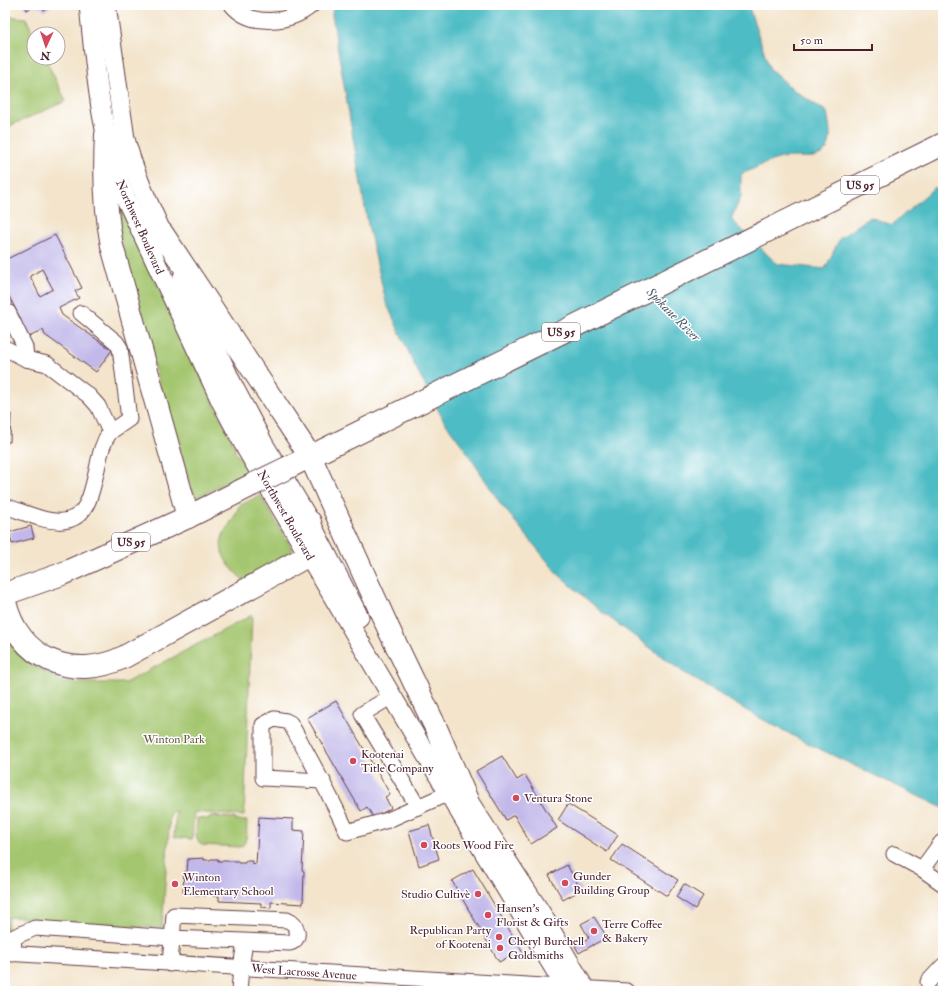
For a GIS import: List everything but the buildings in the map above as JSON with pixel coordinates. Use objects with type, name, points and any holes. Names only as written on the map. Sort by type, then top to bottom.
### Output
[{"type":"highway","points":[[106,135],[104,172],[108,221],[112,246],[188,517]]},
{"type":"highway","name":"US 95","points":[[5,594],[62,574],[188,517],[943,144]]},
{"type":"highway","points":[[162,233],[310,456],[390,632],[431,717],[458,796]]},
{"type":"highway","points":[[5,602],[8,617],[18,633],[38,654],[54,662],[69,666],[82,668],[99,666],[124,657],[309,554],[312,551],[314,544],[310,522]]},
{"type":"main road","name":"Northwest Boulevard","points":[[89,5],[96,76],[113,166],[126,200],[221,401],[392,696],[458,796],[542,915],[577,990]]},
{"type":"main road","name":"Northwest Boulevard","points":[[106,5],[125,139],[140,184],[233,386],[263,442],[310,522],[364,627],[424,725],[458,796]]},
{"type":"street","points":[[232,5],[244,15],[265,20],[284,19],[306,10],[312,5]]},
{"type":"street","points":[[5,311],[8,312],[26,347],[26,359]]},
{"type":"street","points":[[5,506],[54,521],[75,519],[81,514],[90,496],[102,444],[110,432],[129,419],[120,348],[116,342],[81,313]]},
{"type":"street","points":[[5,348],[26,359],[47,364],[89,396],[98,406],[110,432]]},
{"type":"street","points":[[392,696],[362,714],[418,806]]},
{"type":"street","points":[[323,782],[263,778],[263,726],[274,719],[290,723],[323,782],[347,832],[388,820],[418,806],[458,796]]},
{"type":"street","points":[[922,869],[941,843]]},
{"type":"street","points":[[894,854],[922,869],[943,884]]},
{"type":"street","points":[[9,954],[14,937],[35,928],[148,935],[172,938],[290,943],[294,942],[296,938],[297,927],[294,922],[287,920],[174,914],[172,938],[170,964]]},
{"type":"street","points":[[239,991],[245,942]]},
{"type":"street","name":"West Lacrosse Avenue","points":[[9,954],[577,990],[627,991]]},
{"type":"street","points":[[928,982],[943,966]]},
{"type":"green space","points":[[5,16],[26,18],[30,26],[26,26],[26,66],[49,66],[66,101],[5,128]]},
{"type":"green space","points":[[118,201],[236,450],[234,452],[240,457],[248,471],[196,498],[191,488],[134,301],[113,202]]},
{"type":"green space","points":[[260,495],[293,550],[280,558],[282,561],[243,580],[228,564],[222,552],[222,538],[239,506]]},
{"type":"green space","name":"Winton Park","points":[[252,615],[244,816],[194,812],[192,839],[174,837],[176,811],[170,814],[162,928],[39,921],[33,918],[8,917],[7,944],[5,944],[5,637],[23,659],[64,683],[125,683]]},
{"type":"green space","points":[[210,816],[235,818],[235,820],[247,821],[246,839],[243,845],[240,847],[202,845],[199,843],[196,837],[197,818],[210,819]]},
{"type":"water","name":"Spokane River","points":[[333,5],[748,5],[770,69],[795,91],[827,112],[830,133],[828,145],[825,151],[820,155],[813,157],[790,157],[777,159],[741,174],[741,197],[731,219],[777,264],[825,269],[840,238],[870,217],[892,225],[934,188],[943,186],[943,808],[805,742],[749,712],[683,672],[599,610],[557,573],[500,503],[465,449],[444,421],[415,366],[386,302],[368,225],[332,15]]},
{"type":"place","name":"Kootenai Title Company","points":[[353,761]]},
{"type":"place","name":"Ventura Stone","points":[[516,798]]},
{"type":"place","name":"Roots Wood Fire","points":[[424,845]]},
{"type":"place","name":"Gunder Building Group","points":[[565,883]]},
{"type":"place","name":"Winton Elementary School","points":[[175,884]]},
{"type":"place","name":"Studio Cultivè","points":[[478,894]]},
{"type":"place","name":"Hansen's Florist & Gifts","points":[[488,915]]},
{"type":"place","name":"Terre Coffee & Bakery","points":[[594,931]]},
{"type":"place","name":"Republican Party of Kootenai","points":[[499,937]]},
{"type":"place","name":"Cheryl Burchell Goldsmiths","points":[[500,948]]}]
